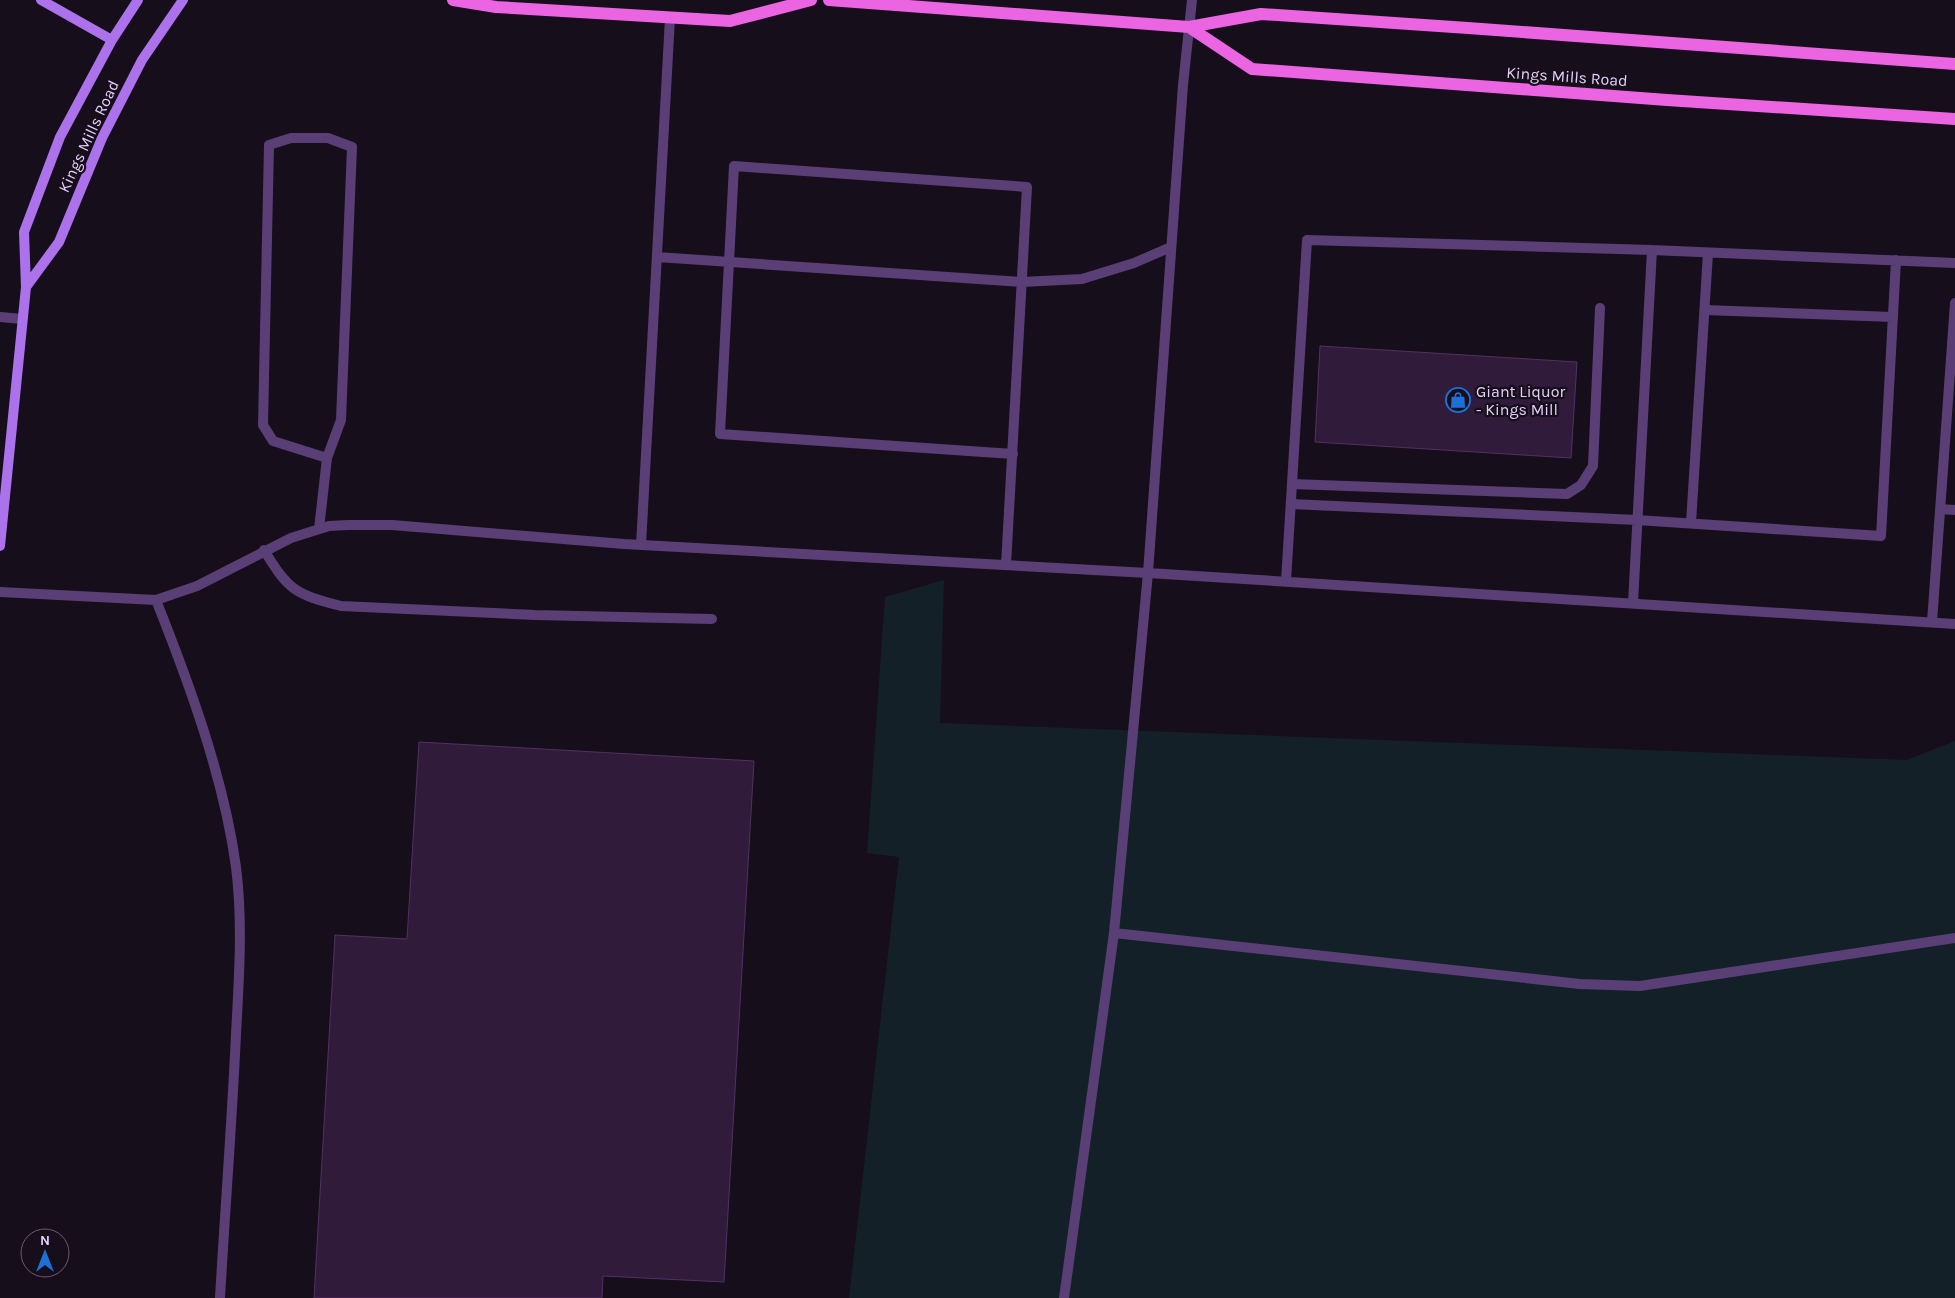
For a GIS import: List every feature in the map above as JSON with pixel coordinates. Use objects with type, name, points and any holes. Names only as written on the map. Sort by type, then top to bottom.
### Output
[{"type":"main road","points":[[453,0],[496,7],[730,21],[811,0]]},
{"type":"main road","name":"Kings Mills Road","points":[[829,0],[1189,27],[1262,14],[1955,64]]},
{"type":"main road","name":"Kings Mills Road","points":[[1189,27],[1252,69],[1955,119]]},
{"type":"street","points":[[41,0],[112,40]]},
{"type":"street","name":"Kings Mills Road","points":[[0,546],[26,287],[24,232],[60,137],[112,40],[138,0]]},
{"type":"street","name":"Kings Mills Road","points":[[26,287],[59,242],[102,138],[142,60],[183,0]]},
{"type":"street","points":[[1064,1298],[1114,933],[1148,573],[1183,85],[1192,0]]},
{"type":"street","points":[[642,545],[670,18]]},
{"type":"street","points":[[319,529],[327,458],[341,420],[352,147],[328,138],[291,138],[269,145],[263,425],[273,441],[327,458]]},
{"type":"street","points":[[1006,565],[1013,454],[1027,187],[734,166],[720,434],[1013,454]]},
{"type":"street","points":[[1286,581],[1307,240],[1652,250],[1955,262]]},
{"type":"street","points":[[657,257],[1022,282],[1082,279],[1134,263],[1171,247]]},
{"type":"street","points":[[1632,604],[1652,250]]},
{"type":"street","points":[[1691,523],[1708,252]]},
{"type":"street","points":[[1291,504],[1637,520],[1881,536],[1896,260]]},
{"type":"street","points":[[1932,622],[1955,303]]},
{"type":"street","points":[[1292,484],[1567,494],[1580,485],[1593,466],[1600,308]]},
{"type":"street","points":[[1705,310],[1893,317]]},
{"type":"street","points":[[0,317],[22,319]]},
{"type":"street","points":[[1940,509],[1955,510]]},
{"type":"street","points":[[0,592],[156,600],[197,586],[264,550],[291,538],[319,529],[348,525],[392,525],[642,545],[1286,581],[1955,624]]},
{"type":"street","points":[[264,550],[280,576],[293,589],[312,599],[341,606],[535,615],[712,619]]},
{"type":"street","points":[[156,600],[181,662],[202,725],[222,800],[236,868],[239,925],[237,1012],[220,1298]]},
{"type":"street","points":[[1114,933],[1580,984],[1640,986],[1955,938]]},
{"type":"shaded area","points":[[944,580],[940,723],[1907,760],[1955,741],[1955,1298],[849,1298],[899,857],[867,853],[885,597]]},
{"type":"building","points":[[1320,346],[1577,362],[1571,458],[1315,442]]},
{"type":"building","points":[[419,742],[754,761],[724,1282],[603,1276],[602,1298],[314,1298],[335,935],[407,939]]},
{"type":"place","name":"Giant Liquor - Kings Mill","points":[[1458,400]]}]
